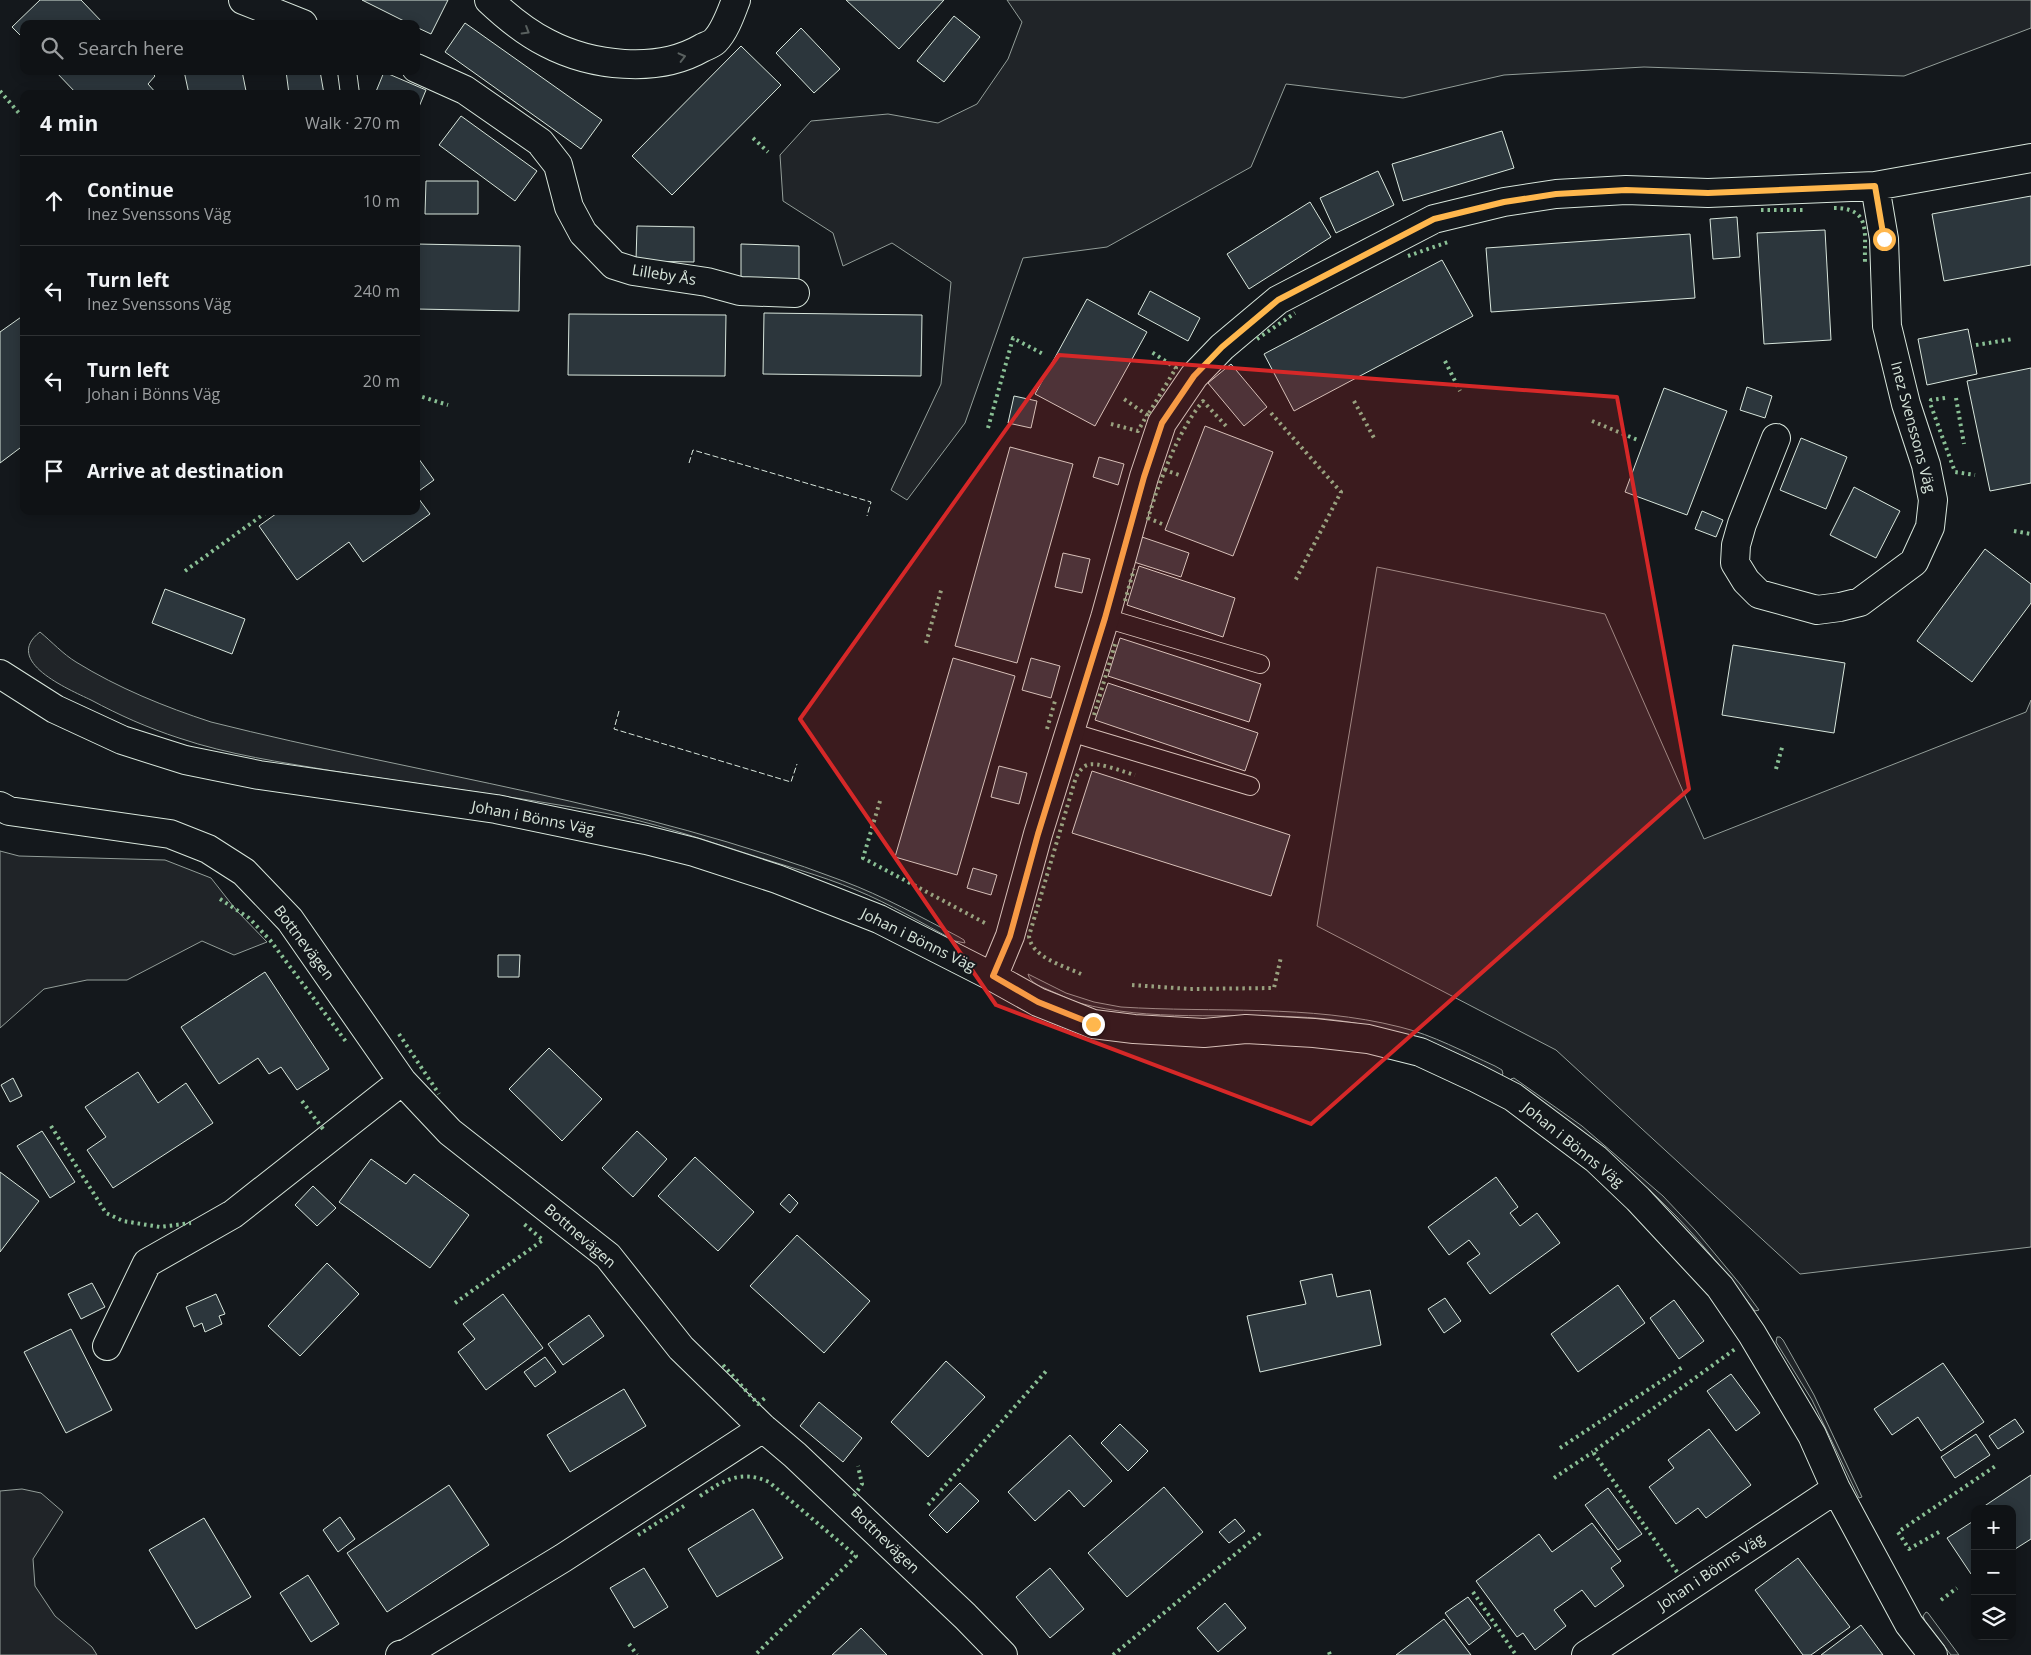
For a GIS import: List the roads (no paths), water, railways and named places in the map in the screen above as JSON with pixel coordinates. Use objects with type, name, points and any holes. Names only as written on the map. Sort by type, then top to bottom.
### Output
[{"type":"street","points":[[243,0],[293,20]]},
{"type":"street","points":[[489,0],[516,25],[555,47],[579,56],[614,62],[655,64],[691,55],[715,41],[736,0]]},
{"type":"street","name":"Lilleby Ås","points":[[420,70],[465,90],[540,142],[558,165],[569,207],[583,233],[614,265],[633,271],[707,282],[740,291],[795,293]]},
{"type":"street","points":[[993,976],[1010,936],[1038,834],[1105,618],[1144,477],[1162,423],[1194,376],[1222,347],[1278,300],[1434,219],[1504,202],[1556,194],[1626,190],[1708,193],[1875,186],[2031,158]]},
{"type":"street","name":"Inez Svenssons Väg","points":[[1776,438],[1742,524],[1736,546],[1735,563],[1746,581],[1759,594],[1817,610],[1840,607],[1860,602],[1914,562],[1930,528],[1933,500],[1926,465],[1906,404],[1887,326],[1884,239],[1875,186]]},
{"type":"street","name":"Johan i Bönns Väg","points":[[0,674],[55,709],[114,736],[186,760],[260,774],[496,809],[646,840],[694,852],[777,879],[879,919],[993,976],[1038,1002],[1093,1024],[1134,1029],[1204,1032],[1246,1029],[1314,1032],[1368,1039],[1420,1052],[1513,1097],[1596,1159],[1638,1198],[1720,1287],[1752,1334],[1812,1435],[1836,1489],[1909,1624],[1934,1655]]},
{"type":"street","name":"Bottnevägen","points":[[0,806],[9,811],[170,834],[208,848],[244,872],[290,920],[402,1081],[450,1132],[608,1256],[681,1348],[763,1428],[802,1461],[965,1616],[1003,1655]]},
{"type":"street","points":[[107,1346],[147,1263],[233,1214],[402,1081]]},
{"type":"street","points":[[400,1655],[407,1653],[563,1558],[763,1428]]},
{"type":"street","name":"Johan i Bönns Väg","points":[[1586,1655],[1836,1489]]},
{"type":"lane","points":[[348,75],[349,90]]},
{"type":"lane","points":[[1105,618],[1260,664]]},
{"type":"lane","points":[[1070,732],[1250,786]]}]
